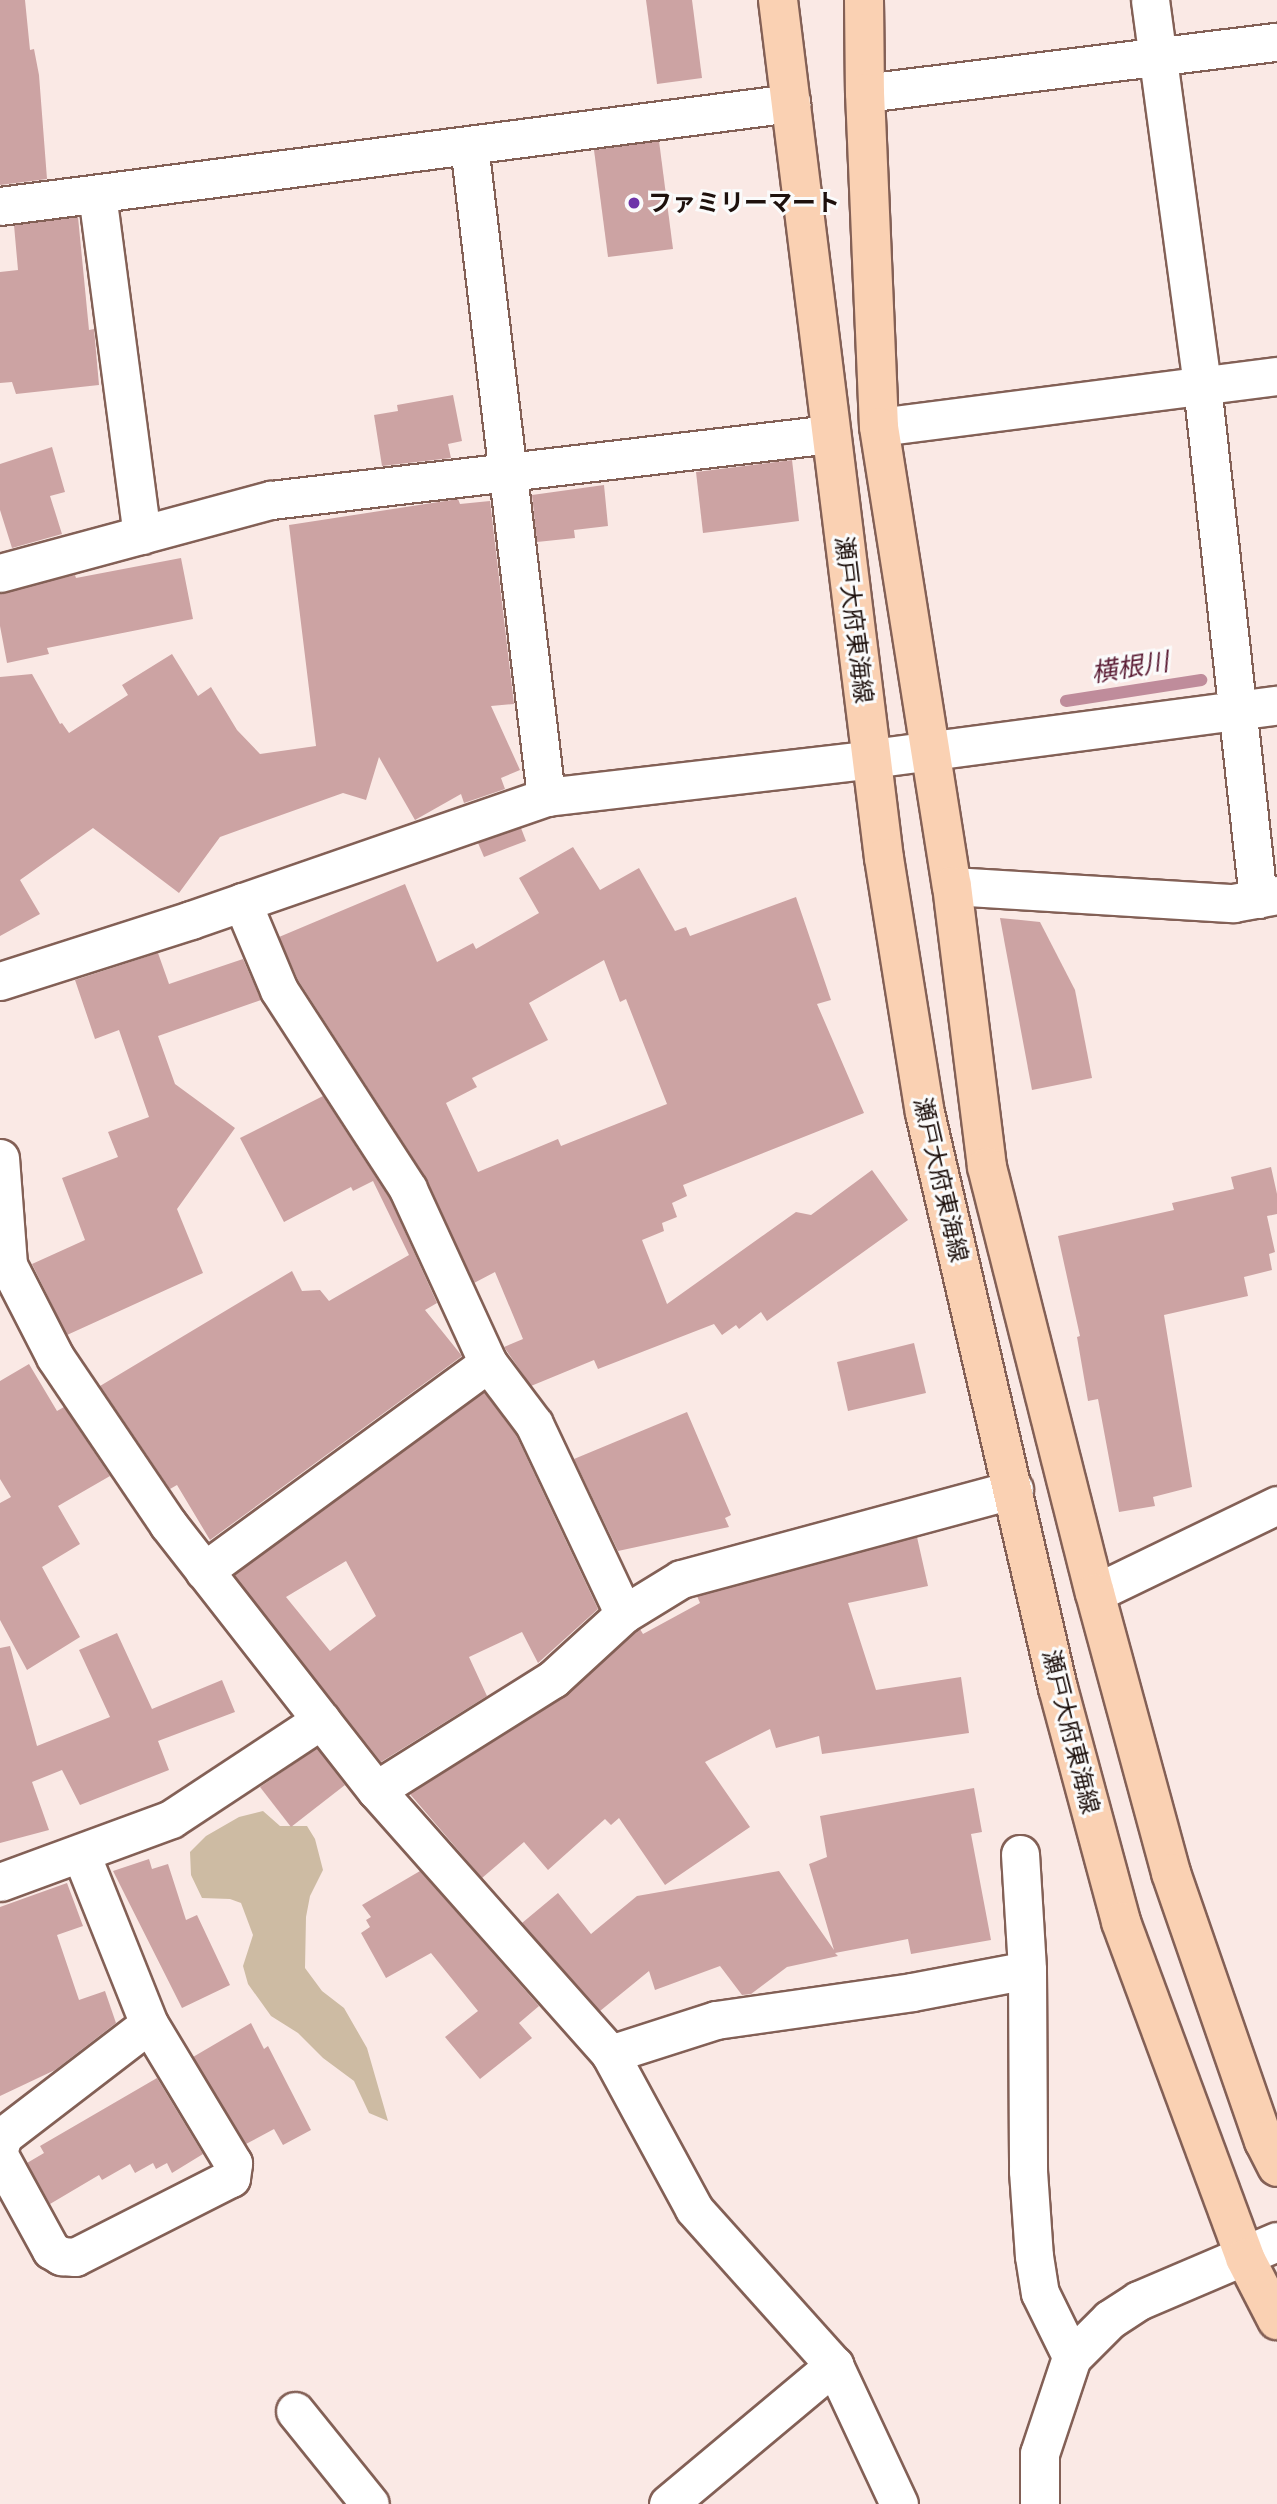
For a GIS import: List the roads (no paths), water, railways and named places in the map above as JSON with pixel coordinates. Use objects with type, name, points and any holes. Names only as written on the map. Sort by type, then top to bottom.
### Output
[{"type":"main road","name":"瀬戸大府東海線","points":[[778,0],[884,858],[925,1113],[1014,1489],[1058,1689],[1121,1922],[1261,2250],[1277,2320]]},
{"type":"main road","name":"瀬戸大府東海線","points":[[864,0],[865,93],[879,427],[952,886],[987,1167],[1095,1593],[1171,1873],[1264,2141],[1277,2167]]},
{"type":"street","points":[[952,886],[1233,903],[1267,897],[1237,711],[1202,385],[1150,0]]},
{"type":"street","points":[[865,93],[1277,42]]},
{"type":"street","points":[[0,206],[790,103]]},
{"type":"street","points":[[469,145],[546,797]]},
{"type":"street","points":[[97,194],[142,535]]},
{"type":"street","points":[[879,427],[1277,376]]},
{"type":"street","points":[[0,573],[271,500],[830,434]]},
{"type":"street","points":[[0,981],[242,902],[546,797],[872,759],[1277,706]]},
{"type":"street","points":[[242,902],[279,990],[408,1189],[488,1363],[534,1424],[624,1614]]},
{"type":"street","points":[[0,1158],[4,1267],[55,1357],[168,1524],[376,1790],[610,2054],[694,2209],[834,2365],[899,2504]]},
{"type":"street","points":[[204,1571],[488,1363]]},
{"type":"street","points":[[376,1790],[553,1679],[624,1614],[681,1579],[1014,1489]]},
{"type":"street","points":[[1095,1593],[1277,1505]]},
{"type":"street","points":[[0,1882],[171,1819],[321,1720]]},
{"type":"street","points":[[0,2157],[51,2250],[61,2256],[75,2257],[230,2178],[233,2163],[149,2024],[81,1854]]},
{"type":"street","points":[[1020,1854],[1027,1969],[1028,2171],[1034,2256],[1040,2293],[1072,2358]]},
{"type":"street","points":[[610,2054],[716,2020],[912,1992],[1027,1969]]},
{"type":"street","points":[[0,2146],[3,2136],[149,2024]]},
{"type":"street","points":[[1040,2504],[1040,2454],[1072,2358],[1110,2320],[1139,2301],[1261,2250]]},
{"type":"street","points":[[668,2504],[834,2365]]},
{"type":"street","points":[[295,2410],[370,2504]]},
{"type":"waterway","name":"横根川","points":[[1066,701],[1201,680]]},
{"type":"place","name":"ファミリーマート","points":[[634,203]]}]
